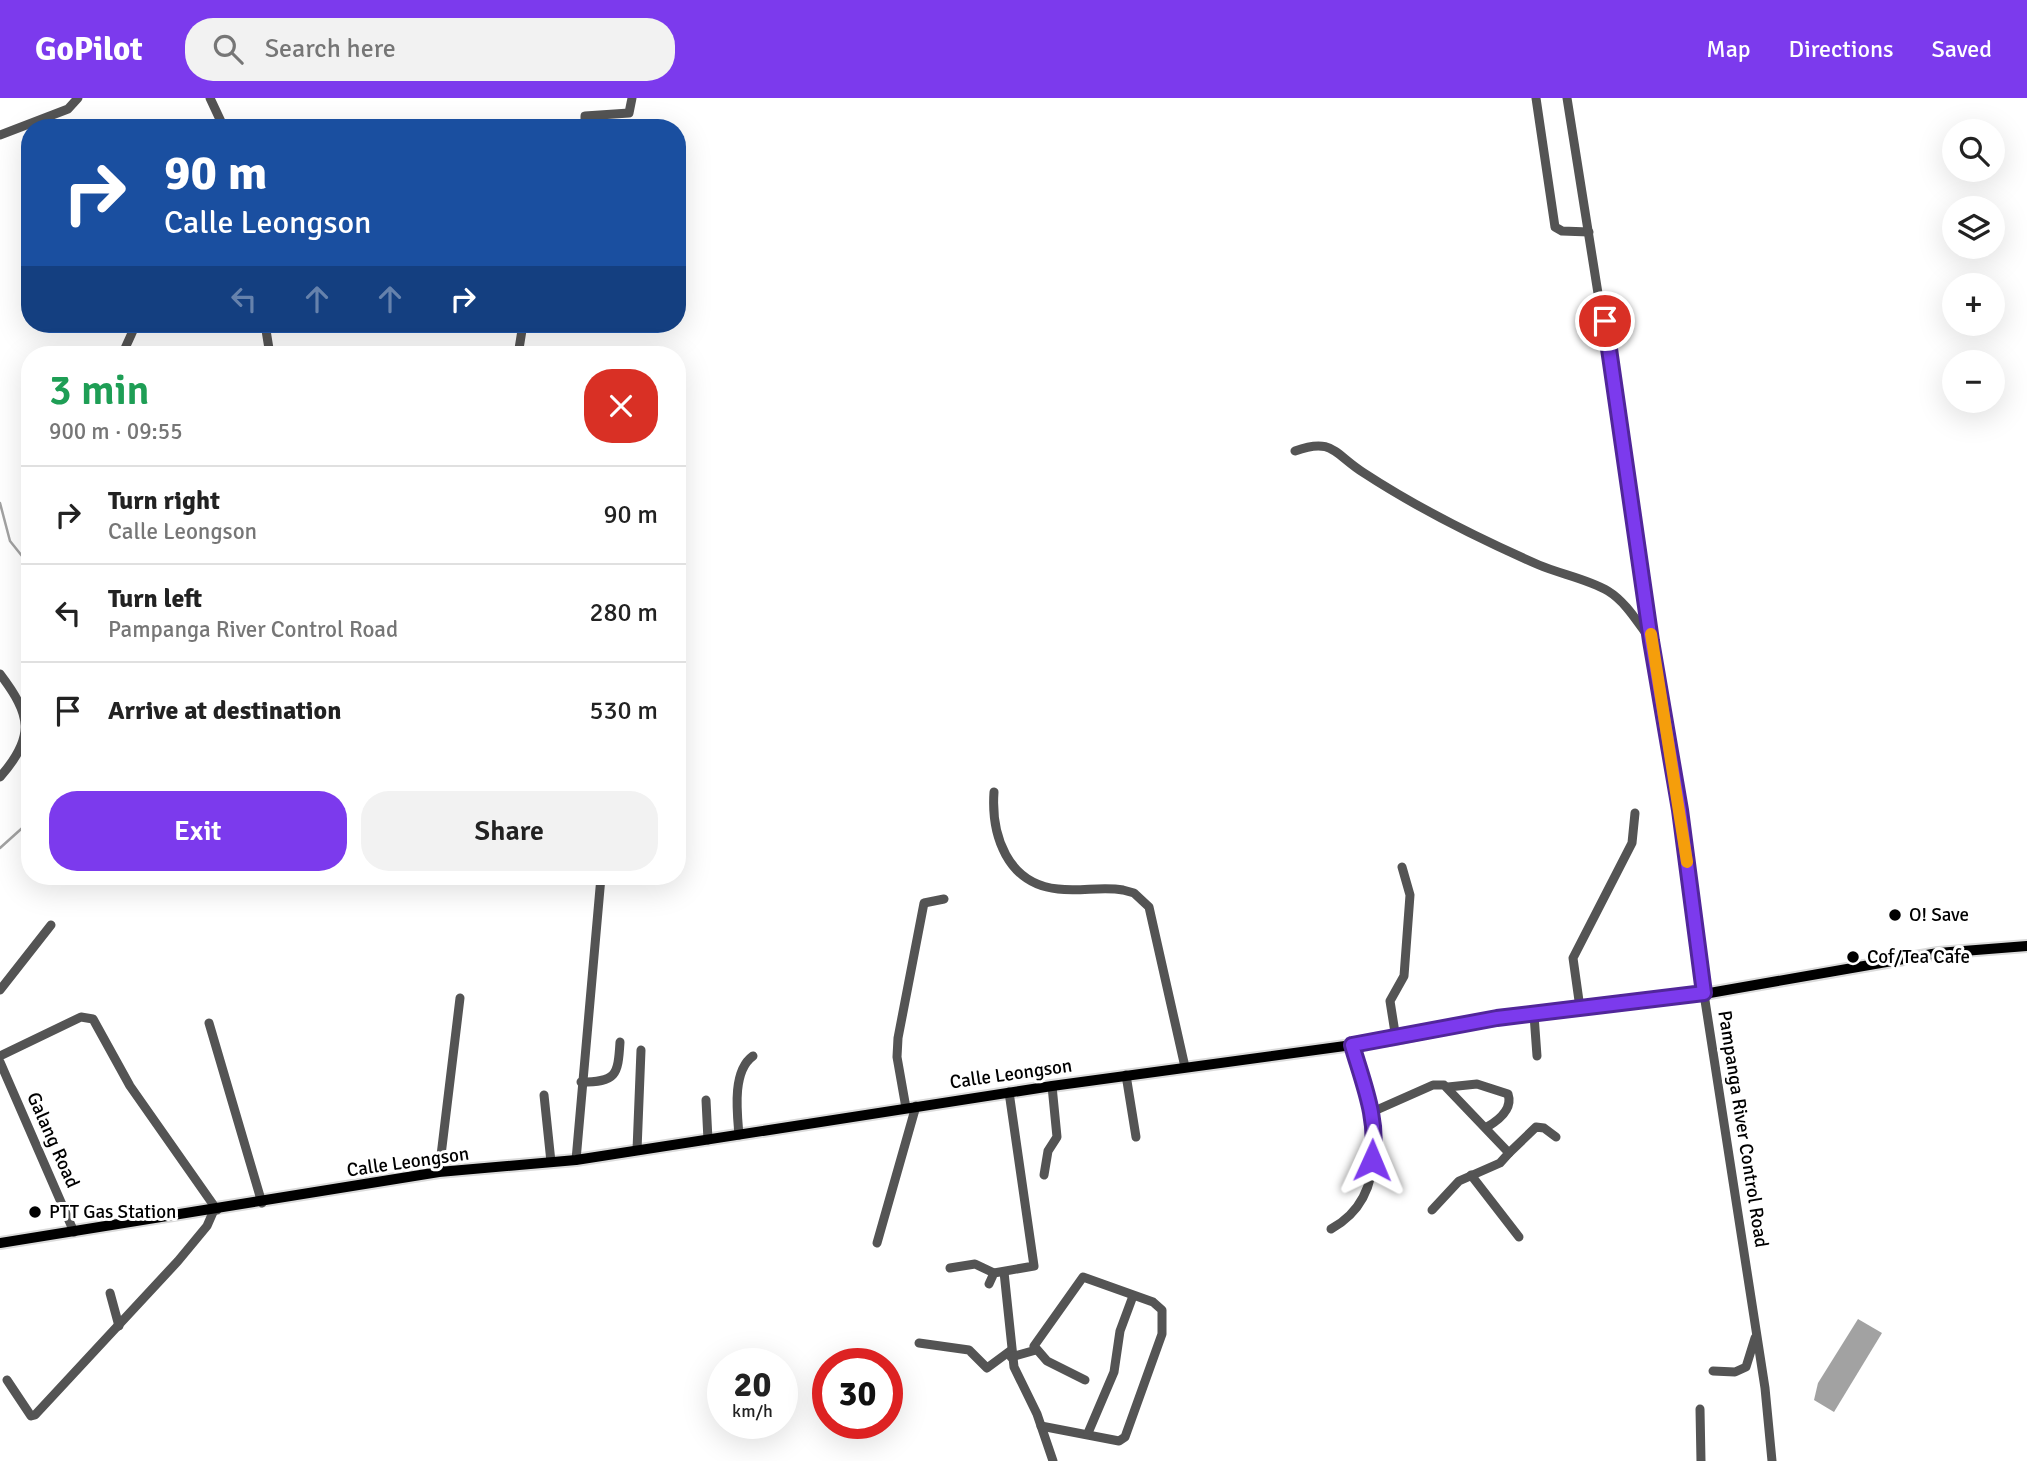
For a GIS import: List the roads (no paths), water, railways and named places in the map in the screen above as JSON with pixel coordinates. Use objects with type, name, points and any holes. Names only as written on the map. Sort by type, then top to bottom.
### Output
[{"type":"main road","name":"Calle Leongson","points":[[0,1243],[262,1203],[439,1172],[576,1160],[1009,1092],[1396,1039],[1497,1018],[1704,993],[1938,953],[2027,946]]},
{"type":"street","points":[[42,119],[68,109],[78,98]]},
{"type":"street","points":[[210,98],[220,119]]},
{"type":"street","points":[[585,119],[585,116],[629,113],[632,98]]},
{"type":"street","points":[[1536,98],[1555,227],[1562,231],[1589,232]]},
{"type":"street","name":"Pampanga River Control Road","points":[[1567,98],[1619,413],[1651,641],[1680,810],[1704,993],[1757,1338],[1772,1461]]},
{"type":"street","points":[[0,135],[21,127]]},
{"type":"street","points":[[1295,450],[1318,443],[1327,445],[1371,478],[1469,532],[1538,565],[1607,591],[1629,611],[1651,641]]},
{"type":"street","points":[[0,674],[21,706]]},
{"type":"street","points":[[0,777],[21,747]]},
{"type":"street","points":[[994,792],[994,828],[1002,849],[1017,871],[1057,889],[1123,890],[1134,893],[1149,907],[1185,1067]]},
{"type":"street","points":[[1580,1007],[1573,958],[1632,843],[1635,813]]},
{"type":"street","points":[[1396,1039],[1390,1001],[1404,976],[1410,895],[1402,867]]},
{"type":"street","points":[[576,1160],[600,885]]},
{"type":"street","points":[[877,1243],[911,1107],[897,1057],[907,987],[924,902],[944,899]]},
{"type":"street","points":[[0,990],[51,925]]},
{"type":"street","points":[[439,1172],[460,998]]},
{"type":"street","points":[[1534,1015],[1538,1056]]},
{"type":"street","points":[[0,1059],[81,1017],[93,1019],[130,1086],[215,1210],[206,1226],[178,1261],[33,1416],[25,1410],[7,1380]]},
{"type":"street","points":[[209,1023],[262,1203]]},
{"type":"street","points":[[581,1082],[606,1081],[612,1077],[618,1064],[620,1042]]},
{"type":"street","points":[[1331,1229],[1345,1222],[1354,1212],[1366,1188],[1374,1148],[1372,1112],[1352,1045]]},
{"type":"street","points":[[637,1150],[641,1050]]},
{"type":"street","points":[[739,1135],[738,1096],[742,1072],[753,1056]]},
{"type":"street","name":"Galang Road","points":[[0,1059],[74,1232]]},
{"type":"street","points":[[1126,1075],[1136,1137]]},
{"type":"street","points":[[1372,1112],[1433,1085],[1448,1087],[1477,1084],[1508,1094],[1510,1101],[1507,1110],[1487,1127]]},
{"type":"street","points":[[1044,1175],[1048,1151],[1057,1137],[1052,1086]]},
{"type":"street","points":[[1448,1087],[1509,1153]]},
{"type":"street","points":[[950,1268],[975,1264],[999,1272],[1034,1266],[1009,1092]]},
{"type":"street","points":[[544,1095],[551,1162]]},
{"type":"street","points":[[706,1100],[708,1140]]},
{"type":"street","points":[[1432,1210],[1459,1181],[1500,1163],[1536,1127],[1544,1128],[1556,1138]]},
{"type":"street","points":[[1471,1175],[1519,1237]]},
{"type":"street","points":[[989,1284],[999,1272]]},
{"type":"street","points":[[999,1272],[1011,1354],[1041,1426],[1050,1460]]},
{"type":"street","points":[[1041,1426],[1119,1441],[1125,1437],[1162,1335],[1162,1310],[1153,1303],[1083,1277],[1036,1340],[1036,1350],[1047,1361],[1086,1380]]},
{"type":"street","points":[[110,1293],[119,1326]]},
{"type":"street","points":[[1088,1433],[1114,1372],[1121,1331],[1133,1296]]},
{"type":"street","points":[[1713,1371],[1735,1372],[1746,1367],[1753,1341],[1757,1338]]},
{"type":"street","points":[[919,1343],[970,1350],[987,1368],[1011,1354],[1036,1350]]},
{"type":"street","points":[[1700,1409],[1701,1461]]},
{"type":"waterway","points":[[0,503],[10,541],[21,555]]},
{"type":"waterway","points":[[0,848],[21,829]]},
{"type":"place","name":"O! Save","points":[[1895,915]]},
{"type":"place","name":"Cof/Tea Cafe","points":[[1853,957]]},
{"type":"place","name":"PTT Gas Station","points":[[35,1212]]}]
